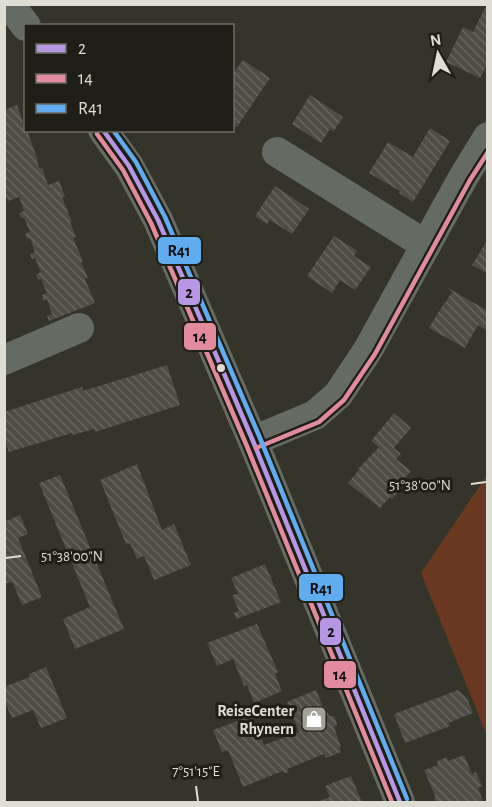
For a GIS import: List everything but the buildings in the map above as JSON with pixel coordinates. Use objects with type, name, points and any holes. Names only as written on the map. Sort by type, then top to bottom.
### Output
[{"type":"street","points":[[9,4],[24,24]]},
{"type":"street","points":[[104,132],[129,166],[158,220],[253,441],[400,802]]},
{"type":"street","points":[[253,441],[315,415],[338,395],[368,350],[488,137]]},
{"type":"street","points":[[277,152],[426,245]]},
{"type":"street","points":[[4,360],[79,328]]},
{"type":"shaded area","points":[[487,475],[487,736],[421,573]]},
{"type":"transit line","name":"2","points":[[104,132],[129,166],[158,220],[253,441],[400,802]]},
{"type":"transit line","name":"R41","points":[[114,132],[136,162],[165,217],[260,438],[407,799]]},
{"type":"transit line","name":"14","points":[[97,134],[123,170],[151,223],[246,444],[392,802]]},
{"type":"transit line","name":"14","points":[[256,448],[319,422],[344,400],[375,354],[470,180],[488,152]]},
{"type":"place","name":"ReiseCenter Rhynern","points":[[314,719]]}]
